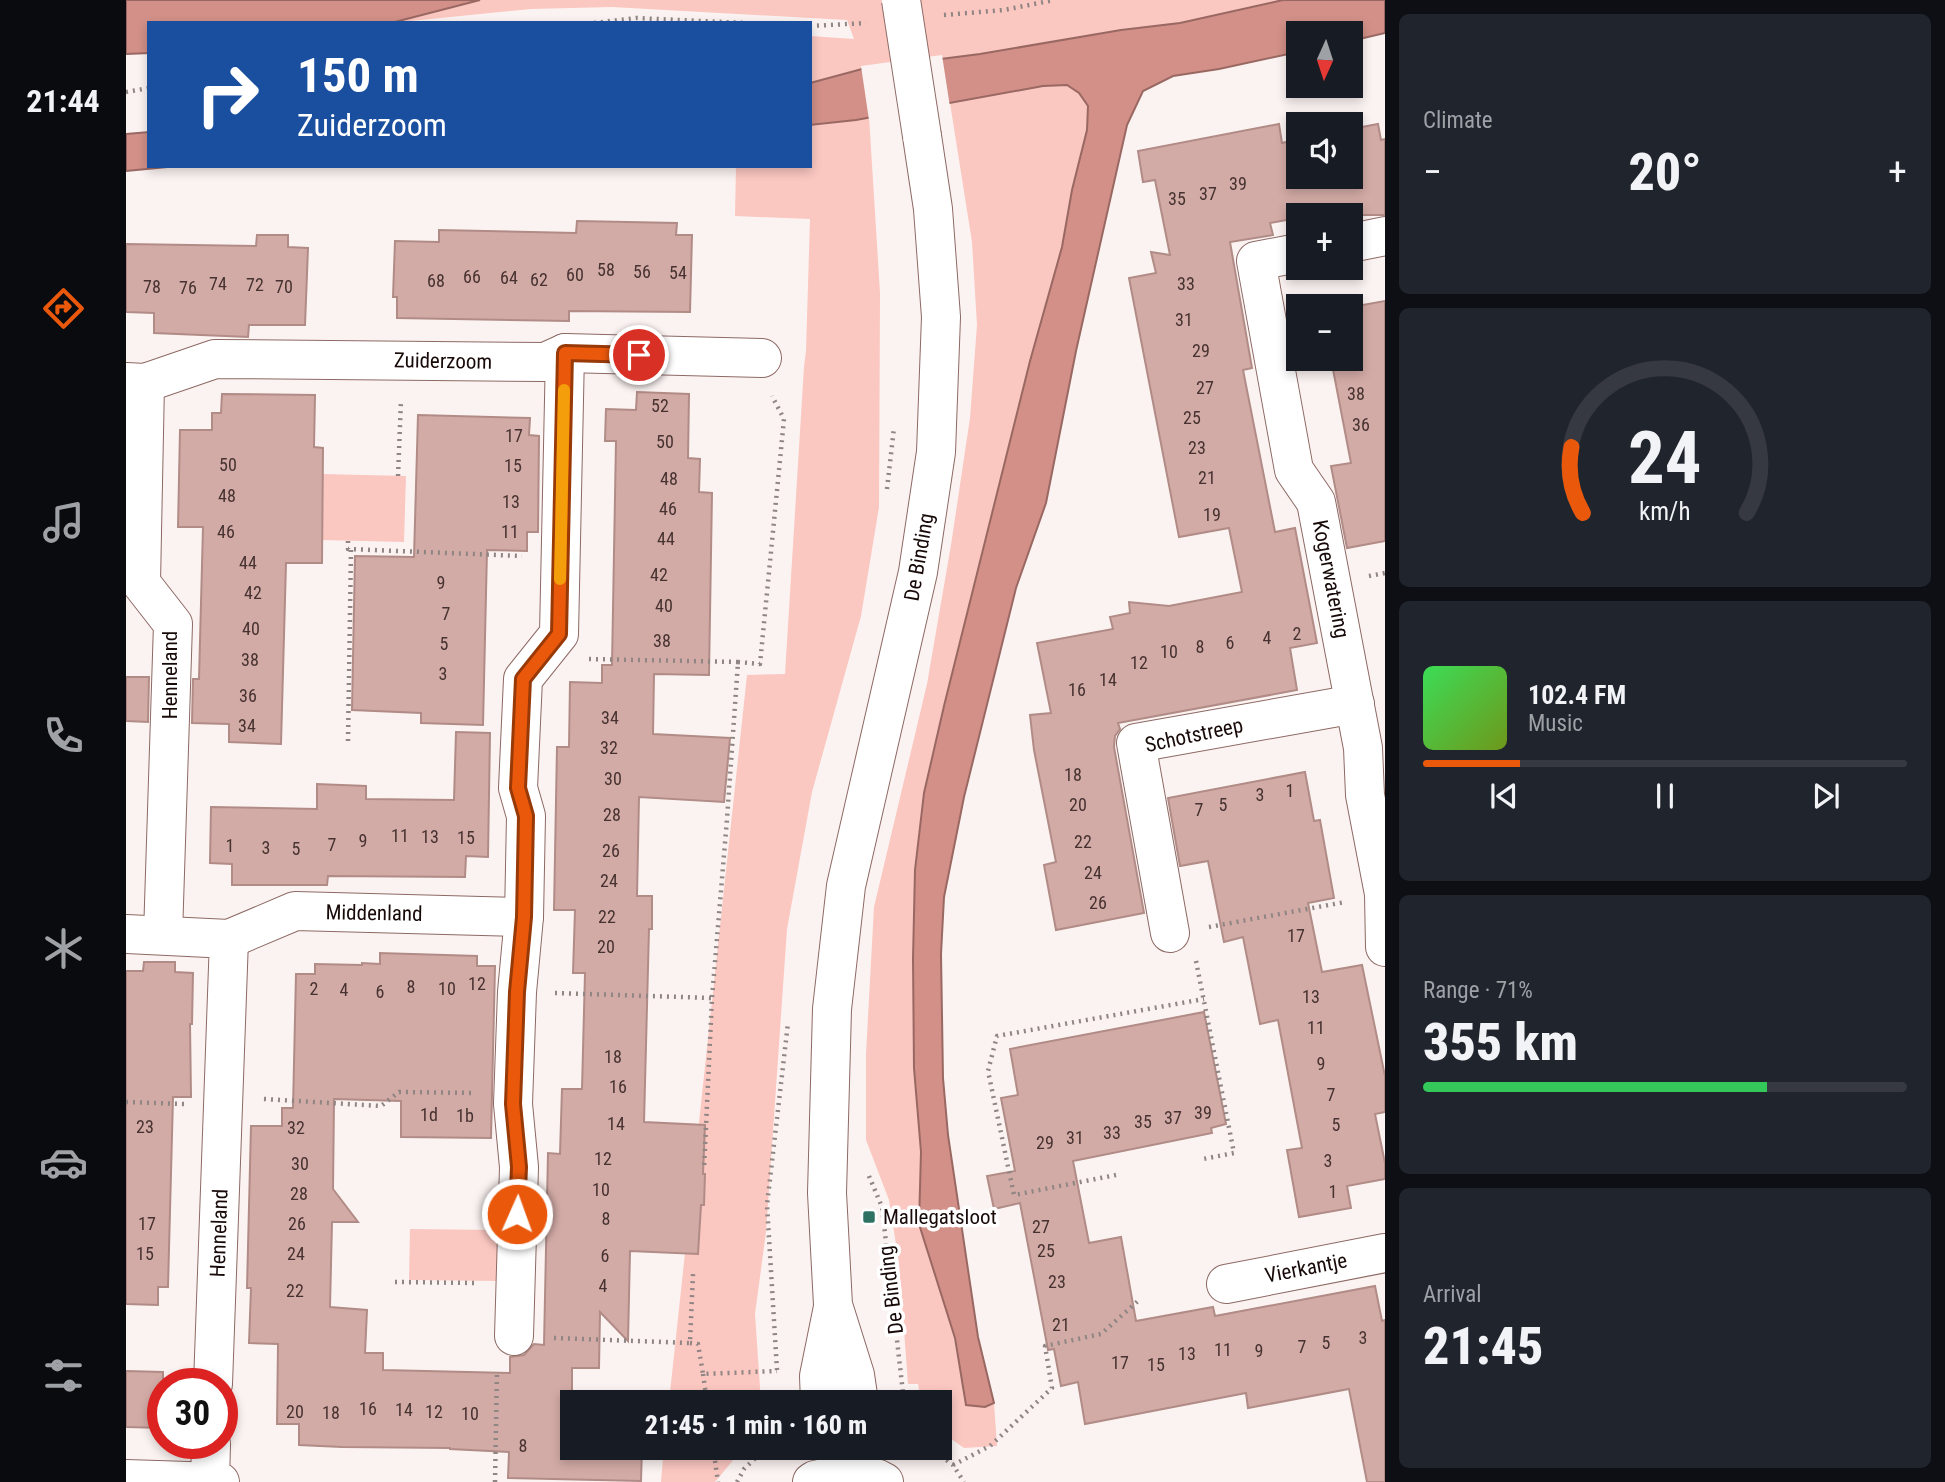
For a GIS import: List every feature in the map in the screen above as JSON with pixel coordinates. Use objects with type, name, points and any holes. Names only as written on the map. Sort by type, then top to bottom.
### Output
[{"type":"street","name":"De Binding","points":[[820,1390],[819,1376],[833,1305],[827,1193],[828,1110],[832,1009],[846,886],[918,572],[936,452],[941,317],[933,209],[901,0]]},
{"type":"street","points":[[1363,241],[1385,236]]},
{"type":"street","name":"Kogerwatering","points":[[1286,255],[1256,261],[1294,470],[1316,502],[1354,704],[1374,746],[1365,795],[1384,894],[1385,947]]},
{"type":"street","points":[[513,1336],[519,1167],[513,1094],[517,992],[524,917],[526,816],[518,788],[523,679],[559,634],[565,353]]},
{"type":"street","name":"Zuiderzoom","points":[[136,382],[215,359],[545,362],[565,353],[762,358]]},
{"type":"street","name":"Henneland","points":[[136,382],[141,583],[173,624],[144,935],[229,939],[214,1368]]},
{"type":"street","name":"Schotstreep","points":[[1189,940],[1136,743],[1354,704]]},
{"type":"street","name":"Middenland","points":[[229,939],[295,911],[524,917]]},
{"type":"street","name":"Vierkantje","points":[[1226,1284],[1385,1252]]},
{"type":"street","name":"De Binding","points":[[833,1305],[857,1390]]},
{"type":"street","points":[[210,1482],[211,1459]]},
{"type":"street","points":[[816,1470],[844,1473],[874,1468]]},
{"type":"street","points":[[126,1479],[220,1482]]},
{"type":"path","points":[[938,16],[1004,10],[1054,0]]},
{"type":"path","points":[[611,21],[636,18],[701,21]]},
{"type":"path","points":[[812,26],[845,26]]},
{"type":"path","points":[[126,92],[147,88]]},
{"type":"path","points":[[540,658],[761,664],[784,419],[763,376],[762,358]]},
{"type":"path","points":[[398,476],[403,360]]},
{"type":"path","points":[[348,541],[348,549],[351,550],[348,741]]},
{"type":"path","points":[[351,550],[561,557]]},
{"type":"path","points":[[704,1169],[712,998],[738,662]]},
{"type":"path","points":[[1203,1159],[1234,1153],[1204,999],[1189,940],[1384,894]]},
{"type":"path","points":[[517,992],[712,998]]},
{"type":"path","points":[[1116,1175],[1014,1195],[988,1072],[997,1036],[1204,999]]},
{"type":"path","points":[[126,1102],[223,1101],[381,1106],[399,1092],[513,1094]]},
{"type":"path","name":"De Binding","points":[[866,1171],[882,1207],[903,1390]]},
{"type":"path","points":[[690,1343],[693,1274]]},
{"type":"path","points":[[396,1282],[515,1284]]},
{"type":"path","points":[[953,1465],[990,1447],[1052,1388],[1045,1346],[1101,1334],[1139,1300]]},
{"type":"path","points":[[495,1482],[497,1336],[698,1344],[705,1390]]},
{"type":"path","points":[[703,1374],[777,1371]]},
{"type":"path","points":[[715,1460],[718,1482]]},
{"type":"path","points":[[737,1482],[744,1469],[753,1460]]},
{"type":"path","points":[[947,1460],[964,1482]]},
{"type":"shaded area","points":[[126,0],[480,0],[399,21],[147,21],[147,53],[126,54]]},
{"type":"shaded area","points":[[480,0],[1283,0],[1180,23],[862,69],[812,82],[812,36],[854,39],[847,20],[612,7],[531,9],[399,21]]},
{"type":"shaded area","points":[[1283,0],[1385,0],[1385,33],[1363,38],[1363,21],[1286,21],[1286,55],[1173,76],[1143,91],[1127,125],[1076,351],[1046,503],[1016,588],[964,797],[944,897],[941,954],[943,1078],[948,1135],[978,1337],[994,1403],[985,1407],[966,1405],[955,1338],[919,1224],[921,1152],[914,1068],[915,870],[924,793],[1030,361],[1062,247],[1072,190],[1087,130],[1088,106],[1079,93],[1067,85],[1043,86],[856,120],[812,125],[812,82],[862,69],[980,54],[1121,30],[1180,23]]},
{"type":"shaded area","points":[[1067,85],[1079,93],[1088,106],[1087,130],[1072,190],[1062,247],[1030,361],[944,706],[924,793],[915,870],[914,1068],[921,1152],[966,1405],[985,1407],[994,1403],[997,1446],[964,1448],[952,1440],[952,1390],[919,1390],[918,1384],[908,1384],[899,1263],[889,1200],[866,1140],[866,1054],[874,907],[927,684],[970,418],[977,325],[972,242],[950,103],[1043,86]]},
{"type":"shaded area","points":[[869,116],[880,293],[879,507],[861,616],[812,792],[787,929],[766,1232],[755,1314],[760,1390],[670,1390],[747,675],[785,674],[806,351],[810,219],[735,216],[736,168],[812,168],[812,125]]},
{"type":"shaded area","points":[[147,132],[147,168],[157,168],[126,171],[126,134]]},
{"type":"shaded area","points":[[323,474],[406,476],[404,542],[321,540]]},
{"type":"shaded area","points":[[410,1229],[499,1230],[498,1281],[409,1280]]},
{"type":"shaded area","points":[[663,1460],[733,1460],[715,1482],[661,1482]]},
{"type":"pier","points":[[942,55],[950,107],[869,120],[861,66]]},
{"type":"building","points":[[1279,124],[1282,143],[1286,142],[1286,189],[1363,189],[1363,127],[1378,124],[1381,140],[1385,139],[1385,215],[1363,215],[1363,203],[1286,203],[1286,220],[1270,223],[1273,235],[1230,242],[1252,368],[1243,370],[1275,532],[1295,528],[1317,643],[1290,648],[1297,690],[1118,723],[1120,729],[1115,736],[1114,747],[1144,913],[1056,930],[1044,865],[1056,862],[1034,750],[1030,715],[1051,713],[1037,643],[1113,629],[1110,617],[1130,613],[1129,602],[1169,606],[1242,592],[1229,528],[1179,537],[1129,278],[1156,273],[1151,252],[1170,255],[1155,180],[1143,182],[1138,151]]},
{"type":"building","points":[[577,221],[677,223],[676,235],[692,235],[690,312],[569,311],[569,321],[397,318],[397,297],[393,297],[395,241],[439,242],[439,230],[576,233]]},
{"type":"building","points":[[257,235],[288,235],[288,247],[308,248],[305,325],[249,325],[248,337],[154,333],[154,313],[126,312],[126,244],[256,246]]},
{"type":"building","points":[[1385,301],[1385,541],[1347,548],[1331,466],[1351,463],[1333,371],[1363,371],[1363,305]]},
{"type":"building","points":[[637,392],[689,394],[688,458],[700,459],[699,492],[712,493],[709,675],[654,674],[653,734],[730,738],[724,802],[639,797],[637,896],[652,896],[644,1122],[705,1125],[704,1205],[701,1205],[698,1254],[630,1251],[628,1341],[600,1312],[599,1368],[572,1368],[572,1390],[560,1390],[560,1460],[642,1460],[641,1481],[508,1478],[509,1452],[299,1445],[299,1424],[277,1424],[278,1344],[249,1343],[251,1288],[247,1288],[251,1126],[282,1126],[282,1108],[293,1108],[296,974],[315,974],[315,964],[380,964],[380,953],[477,956],[477,966],[495,966],[491,1138],[401,1137],[401,1101],[334,1099],[333,1189],[358,1222],[332,1222],[330,1307],[367,1310],[365,1353],[383,1353],[383,1370],[510,1373],[510,1357],[524,1355],[534,1344],[544,1345],[548,1153],[560,1154],[562,1089],[582,1089],[585,973],[573,973],[575,910],[554,910],[557,747],[569,747],[570,682],[602,683],[602,665],[612,665],[616,441],[605,441],[606,409],[636,410]]},
{"type":"building","points":[[222,394],[315,395],[314,447],[323,448],[322,563],[286,563],[281,744],[229,742],[229,724],[192,723],[193,679],[199,679],[203,527],[178,527],[180,430],[212,430],[212,413],[221,413]]},
{"type":"building","points":[[418,415],[530,418],[529,435],[539,436],[538,532],[527,532],[527,551],[487,550],[483,725],[421,723],[421,713],[352,710],[355,556],[414,557]]},
{"type":"building","points":[[126,677],[149,677],[148,722],[126,721]]},
{"type":"building","points":[[456,732],[490,733],[488,857],[466,856],[465,877],[328,876],[327,885],[232,885],[232,864],[210,863],[211,807],[317,809],[317,784],[366,786],[366,799],[454,800]]},
{"type":"building","points":[[1305,772],[1314,821],[1320,820],[1334,898],[1308,903],[1322,972],[1362,965],[1385,1076],[1385,1112],[1375,1114],[1385,1163],[1385,1179],[1347,1186],[1351,1208],[1299,1217],[1287,1150],[1302,1148],[1278,1020],[1260,1024],[1243,937],[1224,942],[1208,861],[1180,866],[1168,798]]},
{"type":"building","points":[[144,962],[175,962],[175,972],[193,973],[190,1024],[191,1097],[173,1097],[168,1287],[158,1287],[158,1305],[126,1304],[126,971],[143,971]]},
{"type":"building","points":[[1204,1012],[1226,1124],[1211,1128],[1212,1133],[1073,1161],[1089,1243],[1121,1237],[1136,1321],[1213,1307],[1215,1316],[1375,1286],[1382,1321],[1385,1320],[1385,1482],[1367,1482],[1349,1389],[1248,1408],[1246,1393],[1085,1424],[1078,1382],[1061,1386],[1054,1349],[1048,1350],[1020,1203],[994,1209],[987,1176],[1015,1171],[1001,1098],[1018,1095],[1010,1049]]},
{"type":"building","points":[[126,1371],[147,1372],[147,1428],[126,1427]]},
{"type":"slow traffic","points":[[560,579],[564,390]]},
{"type":"place","name":"Mallegatsloot","points":[[869,1217]]},
{"type":"route","points":[[517,1214],[519,1167],[513,1104],[517,992],[524,917],[526,816],[518,788],[523,679],[559,634],[565,353],[639,355]]}]
